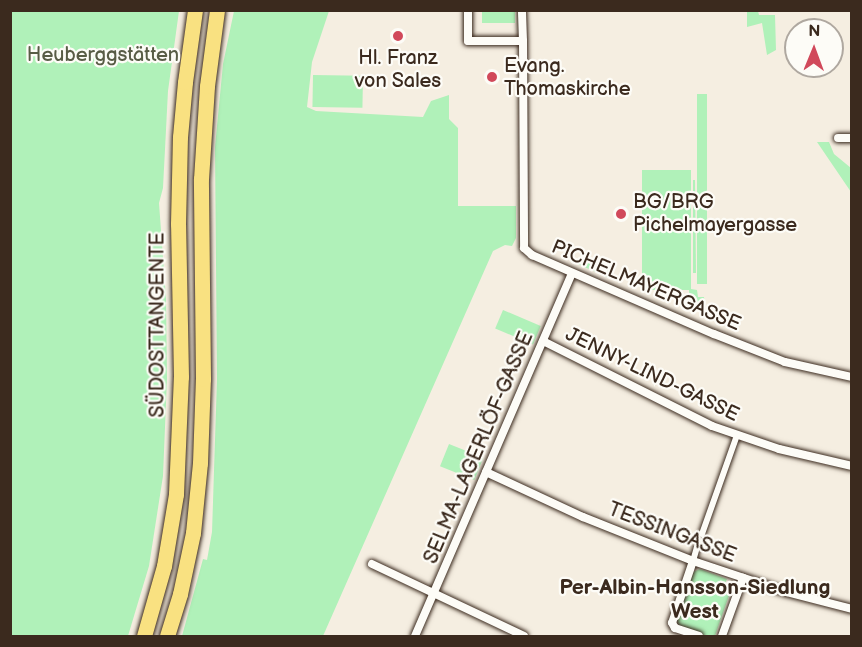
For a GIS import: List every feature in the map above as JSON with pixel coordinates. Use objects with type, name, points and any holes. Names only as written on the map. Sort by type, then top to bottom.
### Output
[{"type":"highway","name":"SÜDOSTTANGENTE","points":[[144,636],[164,566],[176,494],[181,377],[179,169],[185,82],[195,10]]},
{"type":"highway","points":[[167,636],[180,594],[193,533],[200,464],[203,379],[201,169],[207,86],[217,10]]},
{"type":"street","points":[[468,10],[468,41],[523,41],[522,10]]},
{"type":"street","name":"PICHELMAYERGASSE","points":[[523,41],[524,248],[532,255],[572,273],[785,362],[852,377]]},
{"type":"street","points":[[838,138],[852,138]]},
{"type":"street","name":"SELMA-LAGERLÖF-GASSE","points":[[415,636],[572,273]]},
{"type":"street","name":"JENNY-LIND-GASSE","points":[[543,341],[685,413],[736,435],[779,449],[852,466]]},
{"type":"street","points":[[702,534],[736,435]]},
{"type":"street","name":"TESSINGASSE","points":[[486,472],[583,517],[693,561],[743,578],[852,609]]},
{"type":"street","points":[[697,547],[672,623],[677,628],[699,636]]},
{"type":"street","points":[[372,564],[524,636]]},
{"type":"street","points":[[722,636],[743,578]]},
{"type":"green space","name":"Heuberggstätten","points":[[10,11],[179,11],[168,91],[163,188],[159,203],[166,299],[167,378],[163,476],[149,566],[128,636],[11,636]]},
{"type":"green space","points":[[234,11],[329,11],[312,62],[307,107],[316,111],[423,117],[431,101],[449,95],[449,119],[458,128],[458,206],[516,206],[516,238],[512,246],[505,245],[493,251],[323,636],[182,636],[203,559],[207,560],[212,532],[217,379],[215,147],[223,64]]},
{"type":"green space","points":[[482,11],[515,11],[515,23],[482,23]]},
{"type":"green space","points":[[747,11],[758,11],[759,15],[775,15],[776,50],[767,55],[762,23],[747,27]]},
{"type":"green space","points":[[313,75],[363,76],[362,108],[312,107]]},
{"type":"green space","points":[[697,94],[707,94],[707,284],[697,284]]},
{"type":"green space","points":[[817,142],[829,142],[834,154],[851,168],[851,192]]},
{"type":"green space","points":[[642,170],[691,170],[691,289],[697,290],[698,297],[704,297],[705,306],[699,310],[687,310],[680,303],[678,297],[689,297],[689,290],[642,290]]},
{"type":"green space","points":[[693,180],[695,180],[696,273],[693,273]]},
{"type":"green space","points":[[606,260],[609,266],[609,278],[571,261]]},
{"type":"green space","points":[[503,310],[541,326],[533,344],[495,328]]},
{"type":"green space","points":[[449,444],[483,458],[474,480],[440,466]]},
{"type":"green space","points":[[700,569],[727,579],[725,584],[732,587],[715,636],[707,636],[680,626],[677,621],[693,572]]},
{"type":"place","name":"Hl. Franz von Sales","points":[[398,36]]},
{"type":"place","name":"Evang. Thomaskirche","points":[[492,77]]},
{"type":"place","name":"BG/BRG Pichelmayergasse","points":[[621,214]]},
{"type":"district","name":"Per-Albin-Hansson-Siedlung West","points":[[695,600]]}]
